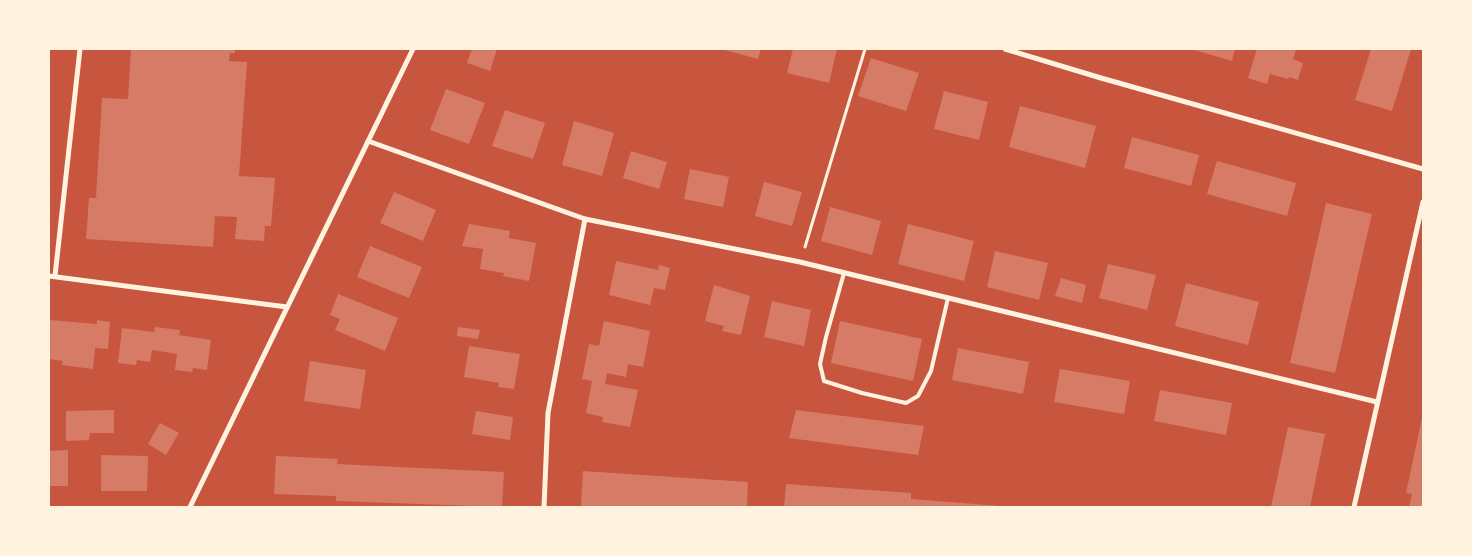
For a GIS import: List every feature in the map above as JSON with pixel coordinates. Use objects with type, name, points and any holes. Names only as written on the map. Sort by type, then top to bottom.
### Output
[{"type":"street","points":[[80,49],[52,276],[287,308]]},
{"type":"street","points":[[190,507],[413,49]]},
{"type":"street","points":[[1005,49],[1423,169]]},
{"type":"street","points":[[368,141],[585,219],[800,262],[1377,402]]},
{"type":"street","points":[[1354,507],[1423,202]]},
{"type":"street","points":[[544,507],[548,413],[585,219]]},
{"type":"lane","points":[[844,273],[820,364],[824,381],[862,394],[906,403],[918,396],[931,371],[948,298]]},
{"type":"path","points":[[800,262],[865,49]]},
{"type":"building","points":[[131,49],[235,49],[235,53],[230,53],[229,61],[247,62],[239,176],[275,178],[271,226],[265,226],[264,241],[235,239],[237,217],[215,216],[213,247],[86,239],[89,198],[96,198],[102,98],[128,99]]},
{"type":"building","points":[[472,49],[497,49],[490,71],[467,63]]},
{"type":"building","points":[[721,49],[761,49],[758,59]]},
{"type":"building","points":[[793,49],[837,49],[829,83],[787,73]]},
{"type":"building","points":[[1191,49],[1235,49],[1232,61]]},
{"type":"building","points":[[1257,49],[1296,49],[1293,59],[1303,63],[1298,80],[1270,74],[1267,84],[1248,78]]},
{"type":"building","points":[[1371,49],[1411,49],[1392,111],[1355,100]]},
{"type":"building","points":[[871,58],[919,73],[906,111],[858,96]]},
{"type":"building","points":[[446,89],[485,103],[469,144],[430,130]]},
{"type":"building","points":[[944,91],[988,102],[979,140],[934,129]]},
{"type":"building","points":[[1020,106],[1096,126],[1085,168],[1009,147]]},
{"type":"building","points":[[505,110],[545,123],[533,159],[492,146]]},
{"type":"building","points":[[574,121],[614,133],[602,176],[562,165]]},
{"type":"building","points":[[1132,137],[1199,155],[1191,186],[1124,168]]},
{"type":"building","points":[[631,151],[667,162],[659,189],[623,178]]},
{"type":"building","points":[[1217,161],[1296,183],[1287,216],[1207,194]]},
{"type":"building","points":[[690,169],[729,177],[723,207],[684,199]]},
{"type":"building","points":[[764,182],[802,192],[792,226],[755,216]]},
{"type":"building","points":[[394,192],[436,210],[423,241],[380,223]]},
{"type":"building","points":[[1326,203],[1372,214],[1335,373],[1290,363]]},
{"type":"building","points":[[830,207],[881,221],[872,255],[821,241]]},
{"type":"building","points":[[469,224],[510,231],[509,238],[536,243],[529,281],[503,276],[504,273],[480,269],[483,249],[462,246]]},
{"type":"building","points":[[908,224],[974,241],[964,281],[898,264]]},
{"type":"building","points":[[370,246],[422,267],[409,298],[357,277]]},
{"type":"building","points":[[995,251],[1048,263],[1039,300],[987,287]]},
{"type":"building","points":[[616,261],[658,270],[659,265],[670,268],[665,290],[654,288],[650,305],[609,295]]},
{"type":"building","points":[[1108,264],[1156,275],[1147,310],[1099,298]]},
{"type":"building","points":[[1061,278],[1086,285],[1082,303],[1055,296]]},
{"type":"building","points":[[1186,283],[1259,302],[1248,345],[1175,326]]},
{"type":"building","points":[[714,285],[750,296],[741,335],[722,331],[724,326],[705,321]]},
{"type":"building","points":[[338,294],[398,318],[385,351],[335,330],[340,319],[330,315]]},
{"type":"building","points":[[772,301],[811,310],[804,346],[764,337]]},
{"type":"building","points":[[50,320],[97,324],[97,320],[110,322],[108,349],[95,348],[93,369],[62,365],[63,361],[49,359]]},
{"type":"building","points":[[604,321],[650,331],[643,367],[628,364],[626,377],[607,373],[605,384],[638,390],[630,427],[602,422],[603,417],[586,413],[592,381],[582,379],[589,344],[599,346]]},
{"type":"building","points":[[840,321],[922,339],[913,381],[831,363]]},
{"type":"building","points":[[155,327],[180,330],[179,335],[211,340],[207,370],[193,368],[192,372],[175,370],[177,354],[152,350],[150,362],[137,360],[136,365],[118,363],[122,328],[154,332]]},
{"type":"building","points":[[458,327],[480,330],[478,339],[457,336]]},
{"type":"building","points":[[469,346],[520,354],[514,389],[498,387],[499,383],[464,377]]},
{"type":"building","points":[[958,348],[1029,362],[1023,394],[952,380]]},
{"type":"building","points":[[310,361],[366,370],[360,409],[304,401]]},
{"type":"building","points":[[1060,369],[1130,381],[1124,414],[1054,402]]},
{"type":"building","points":[[1160,390],[1232,403],[1226,435],[1154,421]]},
{"type":"building","points":[[114,410],[114,433],[90,433],[89,440],[66,441],[66,411]]},
{"type":"building","points":[[796,410],[924,426],[918,455],[789,438]]},
{"type":"building","points":[[476,411],[513,417],[510,440],[472,434]]},
{"type":"building","points":[[1422,418],[1423,507],[1409,507],[1412,494],[1406,493]]},
{"type":"building","points":[[160,423],[179,433],[166,455],[148,444]]},
{"type":"building","points":[[1288,427],[1325,434],[1310,507],[1271,507]]},
{"type":"building","points":[[68,450],[68,486],[49,486],[49,451]]},
{"type":"building","points":[[101,455],[148,456],[147,491],[101,491]]},
{"type":"building","points":[[276,456],[338,459],[337,464],[504,472],[502,507],[336,501],[336,496],[274,494]]},
{"type":"building","points":[[583,471],[748,482],[747,507],[581,507]]},
{"type":"building","points":[[786,484],[911,493],[911,499],[1000,507],[784,507]]}]
